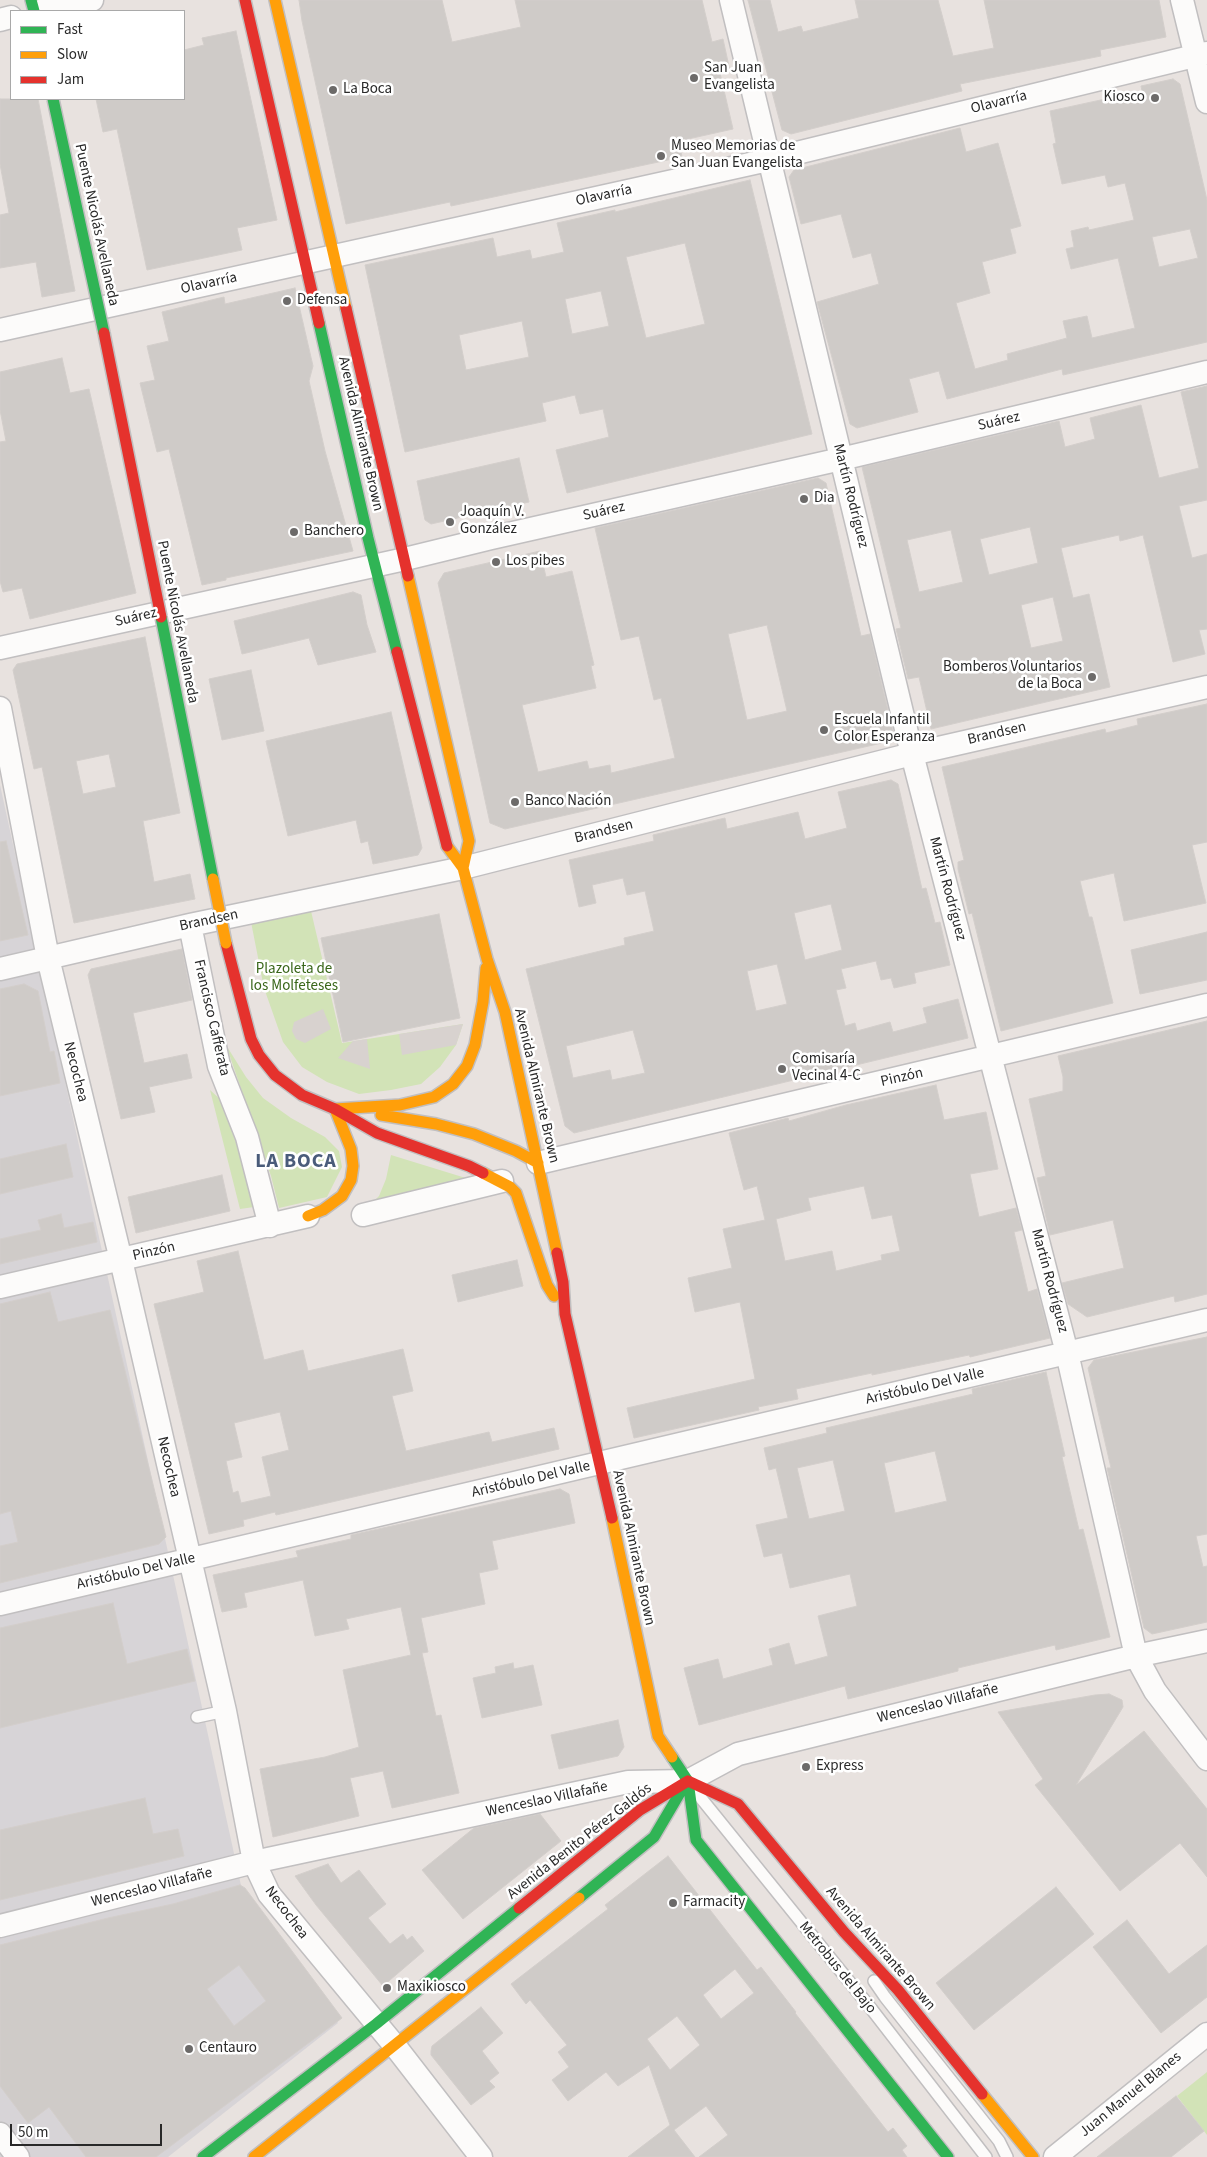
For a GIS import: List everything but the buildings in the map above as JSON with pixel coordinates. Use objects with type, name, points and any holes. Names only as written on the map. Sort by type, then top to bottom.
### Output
[{"type":"main road","name":"Avenida Almirante Brown","points":[[245,0],[376,565],[447,848],[463,868],[487,959],[505,1012],[563,1282],[565,1314],[600,1464],[658,1736],[688,1781],[696,1840],[948,2157]]},
{"type":"main road","name":"Avenida Almirante Brown","points":[[276,0],[469,841],[463,868]]},
{"type":"main road","name":"Puente Nicolás Avellaneda","points":[[53,100],[100,316],[226,943],[244,1017],[252,1039],[259,1054],[285,1084],[311,1100],[335,1109],[377,1133],[429,1151],[502,1181]]},
{"type":"main road","points":[[308,1216],[336,1202],[342,1196],[351,1180],[353,1166],[351,1149],[335,1109],[400,1105],[434,1097],[453,1084],[467,1066],[475,1045],[483,1002],[487,959]]},
{"type":"main road","name":"Puente Nicolás Avellaneda","points":[[335,1109],[399,1117],[474,1134],[516,1151],[538,1163]]},
{"type":"main road","name":"Avenida Almirante Brown","points":[[502,1181],[516,1193],[547,1285],[565,1314]]},
{"type":"main road","name":"Avenida Almirante Brown","points":[[688,1781],[738,1804],[844,1932],[898,1990],[1033,2157]]},
{"type":"main road","name":"Avenida Benito Pérez Galdós","points":[[203,2157],[376,2024],[640,1810],[688,1781]]},
{"type":"main road","name":"Avenida Benito Pérez Galdós","points":[[254,2157],[644,1846],[654,1837],[688,1781]]},
{"type":"street","points":[[45,10],[92,0]]},
{"type":"street","name":"Martín Rodríguez","points":[[731,0],[912,754],[1067,1353],[1136,1656],[1155,1691],[1207,1759]]},
{"type":"street","points":[[1182,0],[1201,54],[1207,102]]},
{"type":"street","name":"Olavarría","points":[[0,330],[768,160],[1201,54]]},
{"type":"street","name":"Suárez","points":[[0,648],[405,559],[841,459],[1207,372]]},
{"type":"street","name":"Brandsen","points":[[0,969],[190,925],[463,868],[912,754],[1207,687]]},
{"type":"street","name":"Necochea","points":[[0,708],[48,958],[121,1260],[225,1710],[254,1862],[269,1894],[395,2046],[481,2157]]},
{"type":"street","name":"Francisco Cafferata","points":[[190,925],[219,1066],[247,1137],[270,1226]]},
{"type":"street","name":"Pinzón","points":[[538,1163],[1207,1005]]},
{"type":"street","points":[[363,1215],[502,1181]]},
{"type":"street","name":"Pinzón","points":[[0,1288],[308,1216]]},
{"type":"street","name":"Aristóbulo Del Valle","points":[[0,1604],[1207,1320]]},
{"type":"street","name":"Wenceslao Villafañe","points":[[0,1926],[254,1862],[628,1782],[688,1781],[738,1754],[1136,1656],[1207,1641]]},
{"type":"street","name":"Juan Manuel Blanes","points":[[1055,2157],[1207,2034]]},
{"type":"street","points":[[0,2134],[18,2157]]},
{"type":"lane","points":[[197,1717],[225,1710]]},
{"type":"lane","name":"Metrobus del Bajo","points":[[688,1781],[718,1822],[873,2011],[986,2157]]},
{"type":"lane","name":"Metrobus del Bajo","points":[[844,1932],[885,1997],[999,2141],[1006,2157]]},
{"type":"shaded area","points":[[0,785],[242,1890],[338,2023],[168,2157],[0,2157]]},
{"type":"shaded area","points":[[323,1009],[331,1029],[305,1043],[296,1039],[292,1031],[294,1022]]},
{"type":"shaded area","points":[[463,1024],[456,1045],[402,1055],[399,1034]]},
{"type":"shaded area","points":[[367,1039],[370,1069],[338,1058],[353,1041]]},
{"type":"green space","name":"Plazoleta de los Molfeteses","points":[[311,911],[342,1043],[463,1024],[456,1045],[440,1067],[421,1084],[359,1094],[327,1082],[302,1067],[283,1042],[264,988],[251,922]]},
{"type":"green space","points":[[226,1045],[246,1077],[263,1098],[291,1118],[325,1137],[339,1151],[342,1167],[327,1197],[279,1208],[271,1176]]},
{"type":"green space","points":[[210,1090],[221,1100],[242,1159],[254,1207],[240,1209]]},
{"type":"green space","points":[[391,1155],[469,1179],[367,1208],[379,1196],[386,1179]]},
{"type":"green space","points":[[1207,2072],[1207,2135],[1177,2096]]},
{"type":"traffic: fast","points":[[31,0],[34,10]]},
{"type":"traffic: fast","points":[[53,100],[104,333]]},
{"type":"traffic: fast","points":[[319,323],[368,538],[397,652]]},
{"type":"traffic: fast","points":[[161,617],[213,879]]},
{"type":"traffic: fast","points":[[672,1757],[688,1781],[696,1840],[948,2157]]},
{"type":"traffic: fast","points":[[579,1898],[654,1837],[684,1786]]},
{"type":"traffic: fast","points":[[203,2157],[376,2024],[519,1908]]},
{"type":"traffic: slow","points":[[275,0],[346,308]]},
{"type":"traffic: slow","points":[[408,576],[469,841],[463,868]]},
{"type":"traffic: slow","points":[[447,846],[463,868],[487,959],[505,1012],[557,1253]]},
{"type":"traffic: slow","points":[[213,879],[226,943]]},
{"type":"traffic: slow","points":[[335,1109],[400,1105],[434,1097],[453,1084],[467,1066],[475,1045],[483,1002],[486,968]]},
{"type":"traffic: slow","points":[[308,1216],[323,1210],[342,1196],[351,1180],[353,1166],[351,1149],[335,1109]]},
{"type":"traffic: slow","points":[[381,1115],[436,1124],[474,1134],[516,1151],[538,1163]]},
{"type":"traffic: slow","points":[[483,1173],[510,1187],[516,1193],[547,1285],[554,1296]]},
{"type":"traffic: slow","points":[[612,1518],[658,1736],[672,1757]]},
{"type":"traffic: slow","points":[[254,2157],[579,1898]]},
{"type":"traffic: slow","points":[[982,2094],[1033,2157]]},
{"type":"traffic: jam","points":[[245,0],[319,323]]},
{"type":"traffic: jam","points":[[346,308],[408,576]]},
{"type":"traffic: jam","points":[[104,333],[161,617]]},
{"type":"traffic: jam","points":[[397,652],[447,846]]},
{"type":"traffic: jam","points":[[226,943],[251,1039],[259,1055],[275,1075],[302,1095],[335,1109],[377,1133],[469,1166],[483,1173]]},
{"type":"traffic: jam","points":[[557,1253],[563,1282],[565,1314],[612,1518]]},
{"type":"traffic: jam","points":[[688,1781],[738,1804],[844,1932],[898,1990],[982,2094]]},
{"type":"traffic: jam","points":[[519,1908],[640,1810],[688,1781]]},
{"type":"place","name":"San Juan Evangelista","points":[[694,78]]},
{"type":"place","name":"La Boca","points":[[333,90]]},
{"type":"place","name":"Kiosco","points":[[1155,98]]},
{"type":"place","name":"Museo Memorias de San Juan Evangelista","points":[[661,156]]},
{"type":"place","name":"Defensa","points":[[287,301]]},
{"type":"place","name":"Dia","points":[[804,499]]},
{"type":"place","name":"Joaquín V. González","points":[[450,522]]},
{"type":"place","name":"Banchero","points":[[294,532]]},
{"type":"place","name":"Los pibes","points":[[496,562]]},
{"type":"place","name":"Bomberos Voluntarios de la Boca","points":[[1092,677]]},
{"type":"place","name":"Escuela Infantil Color Esperanza","points":[[824,730]]},
{"type":"place","name":"Banco Nación","points":[[515,802]]},
{"type":"place","name":"Comisaría Vecinal 4-C","points":[[782,1069]]},
{"type":"place","name":"Express","points":[[806,1767]]},
{"type":"place","name":"Farmacity","points":[[673,1903]]},
{"type":"place","name":"Maxikiosco","points":[[387,1988]]},
{"type":"place","name":"Centauro","points":[[189,2049]]},
{"type":"district","name":"LA BOCA","points":[[296,1163]]}]
